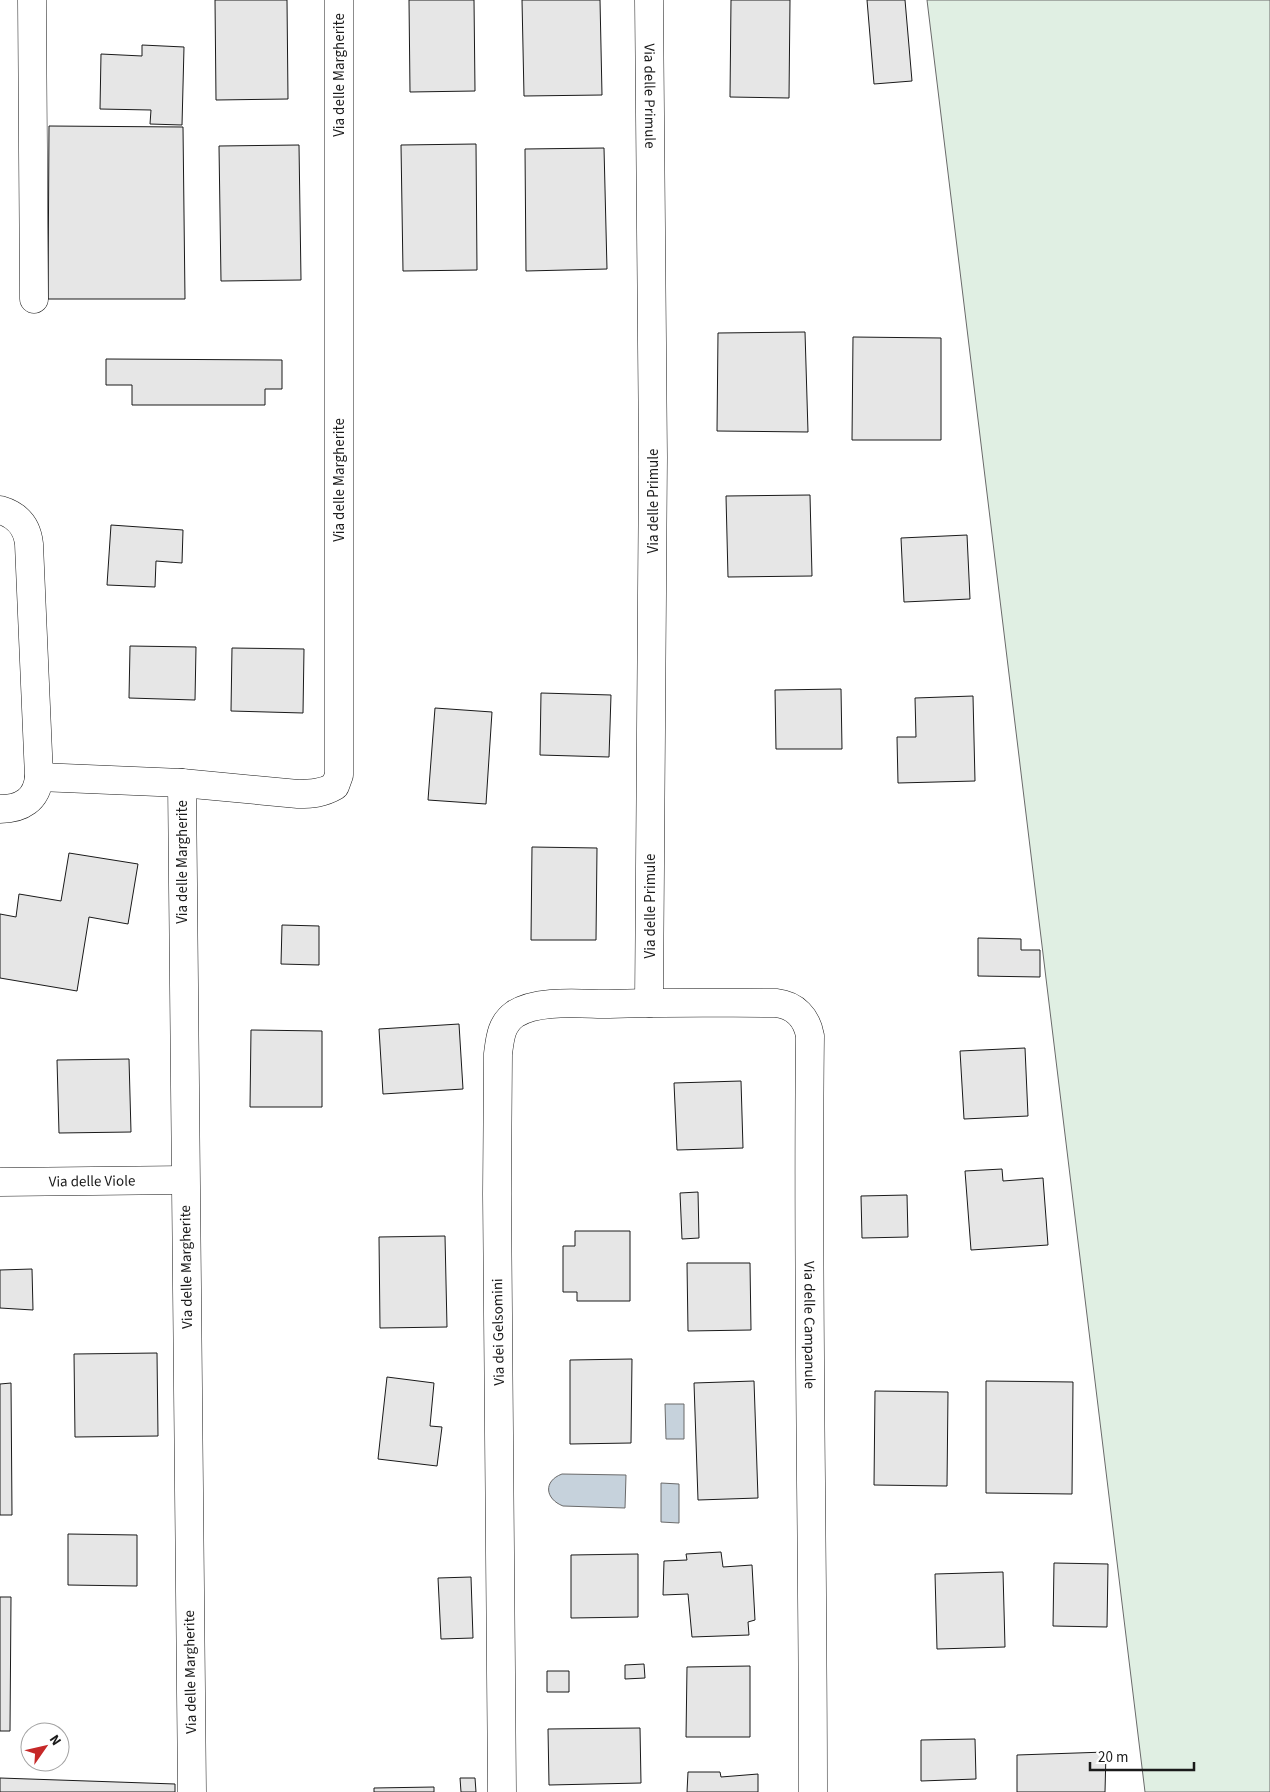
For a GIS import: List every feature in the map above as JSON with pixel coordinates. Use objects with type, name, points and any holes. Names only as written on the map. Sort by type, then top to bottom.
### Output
[{"type":"street","points":[[32,0],[34,299]]},
{"type":"street","name":"Via delle Margherite","points":[[192,1792],[182,783],[312,794],[320,793],[335,786],[339,775],[339,0]]},
{"type":"street","name":"Via delle Primule","points":[[649,0],[653,448],[649,1003]]},
{"type":"street","points":[[0,510],[14,516],[20,522],[25,528],[29,544],[39,777],[38,785],[30,800],[16,808],[0,809]]},
{"type":"street","points":[[39,777],[182,783]]},
{"type":"street","name":"Via dei Gelsomini","points":[[502,1792],[497,1204],[498,1054],[500,1034],[507,1021],[515,1014],[536,1006],[649,1003]]},
{"type":"street","name":"Via delle Campanule","points":[[649,1003],[783,1004],[800,1014],[805,1020],[809,1031],[809,1350],[813,1792]]},
{"type":"street","name":"Via delle Viole","points":[[0,1182],[185,1180]]},
{"type":"green space","points":[[927,0],[1270,0],[1270,1792],[1145,1792]]},
{"type":"shaded area","points":[[665,1404],[684,1404],[684,1439],[666,1439]]},
{"type":"shaded area","points":[[562,1474],[626,1475],[625,1508],[563,1506],[557,1503],[550,1495],[549,1485],[556,1477]]},
{"type":"shaded area","points":[[661,1483],[679,1484],[679,1523],[661,1522]]},
{"type":"building","points":[[215,0],[287,0],[288,99],[216,100]]},
{"type":"building","points":[[409,0],[474,0],[475,91],[410,92]]},
{"type":"building","points":[[522,0],[600,0],[602,95],[524,96]]},
{"type":"building","points":[[731,0],[790,0],[789,98],[730,97]]},
{"type":"building","points":[[867,0],[905,0],[912,81],[874,84]]},
{"type":"building","points":[[142,45],[184,47],[182,125],[150,124],[151,110],[100,109],[101,54],[142,56]]},
{"type":"building","points":[[49,126],[183,127],[185,299],[48,299]]},
{"type":"building","points":[[476,144],[477,270],[403,271],[401,145]]},
{"type":"building","points":[[299,145],[301,280],[221,281],[219,146]]},
{"type":"building","points":[[604,148],[607,269],[526,271],[525,149]]},
{"type":"building","points":[[805,332],[808,432],[717,431],[718,333]]},
{"type":"building","points":[[853,337],[941,338],[941,440],[852,440]]},
{"type":"building","points":[[106,359],[282,360],[282,389],[265,389],[265,405],[132,405],[132,385],[106,385]]},
{"type":"building","points":[[810,495],[812,576],[728,577],[726,496]]},
{"type":"building","points":[[111,525],[183,530],[182,563],[156,561],[155,587],[107,585]]},
{"type":"building","points":[[967,535],[970,599],[904,602],[901,538]]},
{"type":"building","points":[[130,646],[196,647],[195,700],[129,698]]},
{"type":"building","points":[[232,648],[304,649],[303,713],[231,711]]},
{"type":"building","points":[[841,689],[842,749],[776,749],[775,690]]},
{"type":"building","points":[[541,693],[611,695],[609,757],[540,755]]},
{"type":"building","points":[[973,696],[975,781],[898,783],[897,737],[916,737],[915,698]]},
{"type":"building","points":[[435,708],[492,712],[486,804],[428,800]]},
{"type":"building","points":[[532,847],[597,848],[596,940],[531,940]]},
{"type":"building","points":[[69,853],[138,864],[128,924],[89,917],[77,991],[0,978],[0,914],[16,917],[19,894],[61,901]]},
{"type":"building","points":[[282,925],[319,926],[319,965],[281,964]]},
{"type":"building","points":[[978,938],[1021,939],[1021,950],[1040,950],[1040,977],[978,976]]},
{"type":"building","points":[[459,1024],[463,1089],[383,1094],[379,1029]]},
{"type":"building","points":[[251,1030],[322,1031],[322,1107],[250,1107]]},
{"type":"building","points":[[1025,1048],[1028,1116],[964,1119],[960,1051]]},
{"type":"building","points":[[129,1059],[131,1132],[59,1133],[57,1060]]},
{"type":"building","points":[[741,1081],[743,1148],[677,1150],[674,1083]]},
{"type":"building","points":[[1002,1169],[1003,1181],[1043,1178],[1048,1245],[971,1250],[965,1171]]},
{"type":"building","points":[[698,1192],[699,1238],[682,1239],[680,1193]]},
{"type":"building","points":[[907,1195],[908,1237],[862,1238],[861,1196]]},
{"type":"building","points":[[575,1231],[630,1231],[630,1301],[577,1301],[577,1292],[563,1292],[563,1246],[575,1246]]},
{"type":"building","points":[[445,1236],[447,1327],[380,1328],[379,1237]]},
{"type":"building","points":[[687,1263],[750,1263],[751,1330],[688,1331]]},
{"type":"building","points":[[32,1269],[33,1310],[0,1308],[0,1270]]},
{"type":"building","points":[[157,1353],[158,1436],[75,1437],[74,1354]]},
{"type":"building","points":[[632,1359],[631,1443],[570,1444],[570,1360]]},
{"type":"building","points":[[387,1377],[434,1383],[430,1426],[442,1427],[437,1466],[378,1459]]},
{"type":"building","points":[[754,1381],[758,1498],[698,1500],[694,1383]]},
{"type":"building","points":[[986,1381],[1073,1382],[1072,1494],[986,1493]]},
{"type":"building","points":[[11,1383],[12,1515],[0,1515],[0,1384]]},
{"type":"building","points":[[875,1391],[948,1392],[947,1486],[874,1485]]},
{"type":"building","points":[[68,1534],[137,1535],[137,1586],[68,1585]]},
{"type":"building","points":[[721,1552],[723,1567],[752,1565],[755,1620],[748,1622],[749,1635],[692,1637],[688,1594],[663,1595],[664,1561],[687,1560],[686,1554]]},
{"type":"building","points":[[638,1554],[638,1617],[571,1618],[571,1555]]},
{"type":"building","points":[[1054,1563],[1108,1564],[1107,1627],[1053,1626]]},
{"type":"building","points":[[1003,1572],[1005,1647],[937,1649],[935,1574]]},
{"type":"building","points":[[471,1577],[473,1638],[441,1639],[438,1578]]},
{"type":"building","points":[[0,1597],[11,1597],[10,1731],[0,1731]]},
{"type":"building","points":[[644,1664],[645,1678],[625,1679],[625,1665]]},
{"type":"building","points":[[750,1666],[750,1737],[686,1737],[687,1667]]},
{"type":"building","points":[[547,1671],[569,1671],[569,1692],[547,1692]]},
{"type":"building","points":[[640,1728],[641,1783],[549,1785],[548,1729]]},
{"type":"building","points":[[975,1739],[976,1779],[921,1781],[921,1740]]},
{"type":"building","points":[[1106,1752],[1105,1792],[1017,1792],[1017,1755]]},
{"type":"building","points":[[688,1772],[720,1772],[721,1777],[758,1774],[758,1792],[687,1792]]},
{"type":"building","points":[[0,1778],[175,1784],[175,1792],[0,1792]]},
{"type":"building","points":[[460,1778],[475,1778],[476,1792],[461,1792]]},
{"type":"building","points":[[434,1787],[434,1792],[374,1792],[374,1788]]}]
